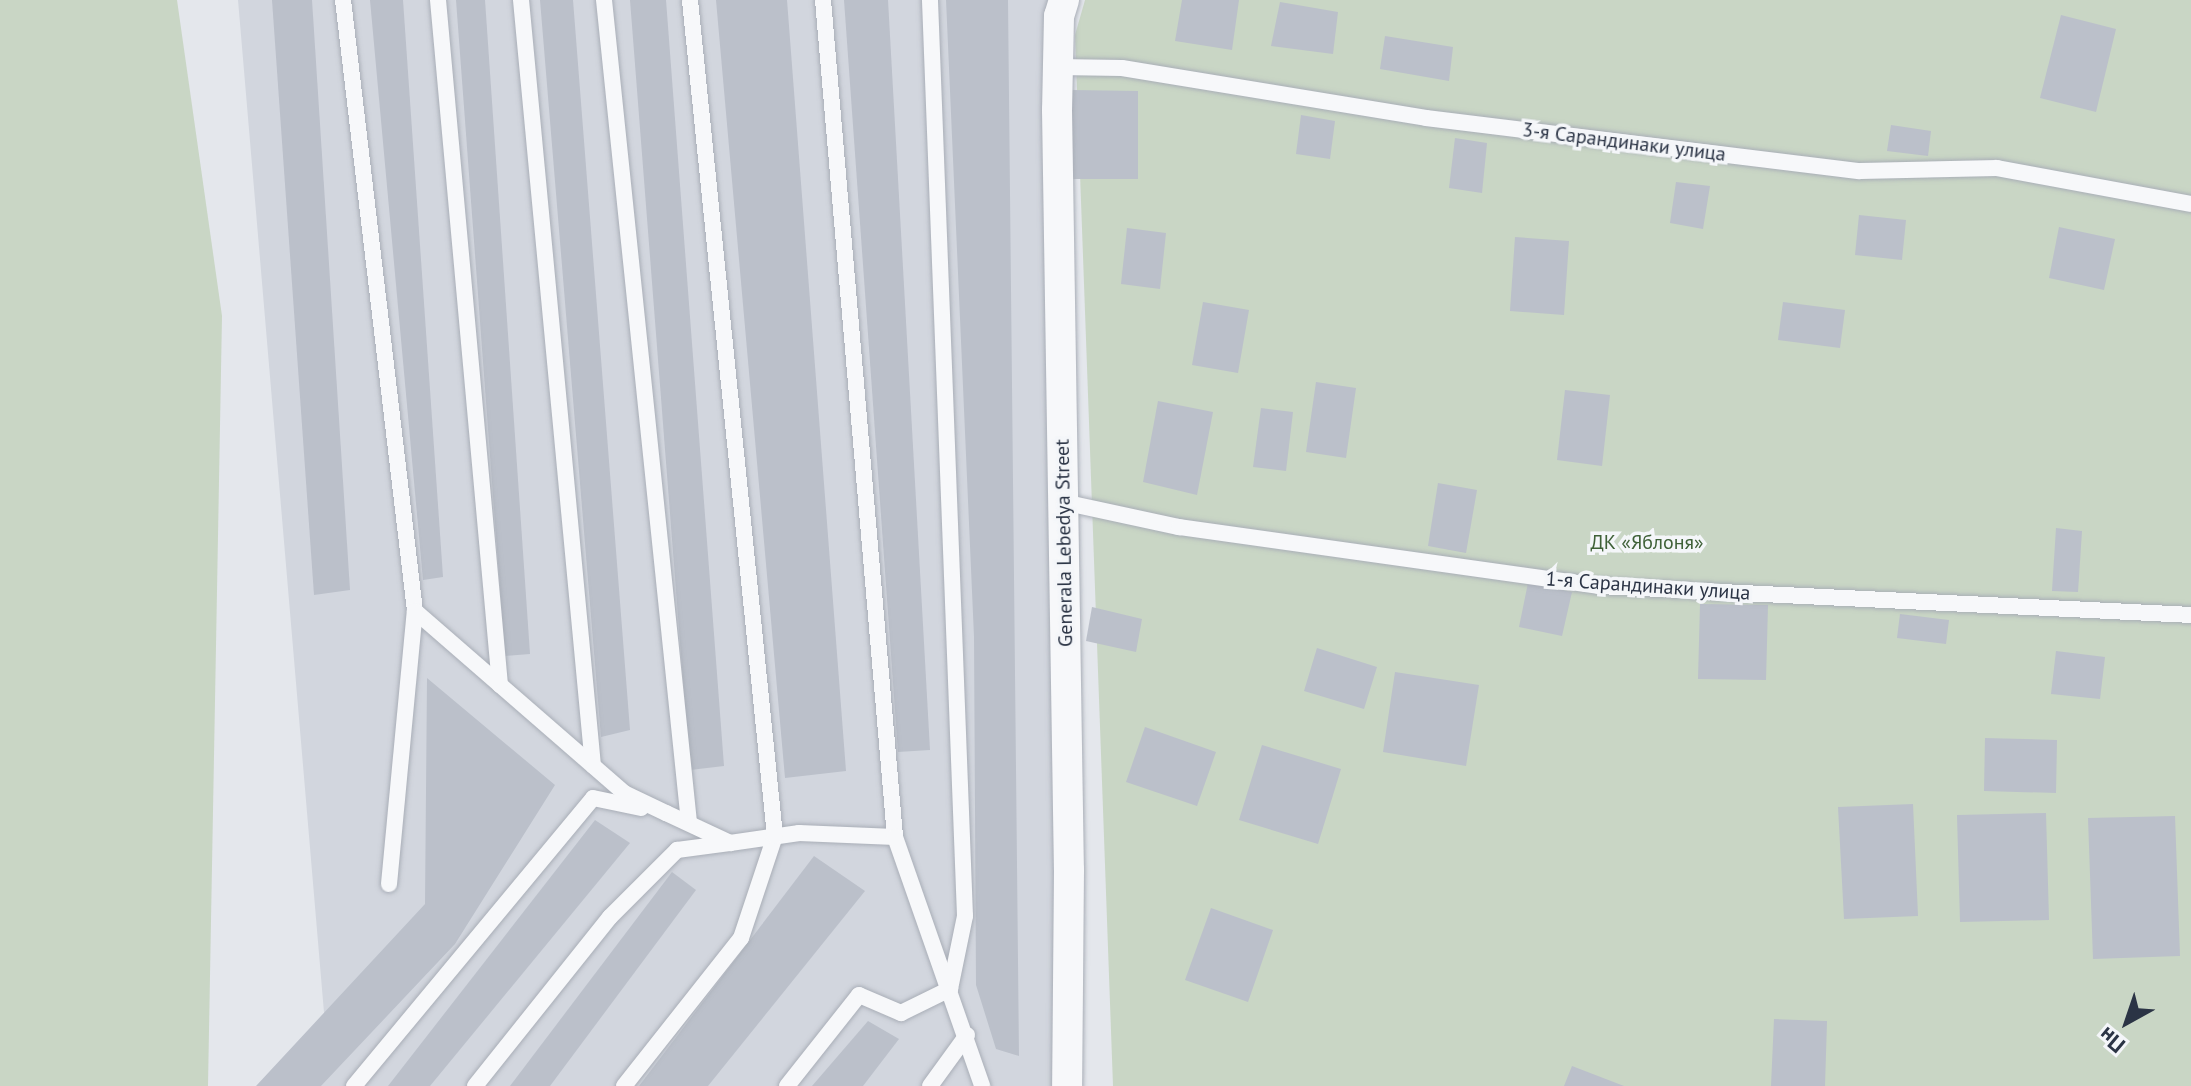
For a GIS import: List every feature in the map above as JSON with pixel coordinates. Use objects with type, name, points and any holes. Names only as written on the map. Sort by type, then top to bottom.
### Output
[{"type":"street","name":"Generala Lebedya Street","points":[[1064,0],[1058,67],[1067,1086]]},
{"type":"lane","points":[[343,0],[415,611],[389,884]]},
{"type":"lane","points":[[438,0],[500,685]]},
{"type":"lane","points":[[521,0],[593,766]]},
{"type":"lane","points":[[604,0],[689,823]]},
{"type":"lane","points":[[624,1086],[741,938],[775,836],[690,0]]},
{"type":"lane","points":[[823,0],[895,837],[967,1035],[982,1086]]},
{"type":"lane","points":[[930,0],[965,916],[950,989]]},
{"type":"lane","name":"3-я Сарандинаки улица","points":[[1058,67],[1122,68],[1426,118],[1860,171],[1997,168],[2191,204]]},
{"type":"lane","name":"1-я Сарандинаки улица","points":[[1063,502],[1179,527],[1599,586],[2191,615]]},
{"type":"lane","points":[[415,611],[624,793],[730,843]]},
{"type":"lane","points":[[354,1086],[593,798],[666,813]]},
{"type":"lane","points":[[475,1086],[610,917],[677,850],[775,836],[895,837]]},
{"type":"lane","points":[[787,1086],[859,995],[901,1013],[950,989]]},
{"type":"lane","points":[[930,1086],[967,1035]]},
{"type":"shaded area","points":[[238,0],[1055,0],[1072,1086],[283,1086],[326,1036]]},
{"type":"green space","points":[[0,0],[177,0],[222,316],[208,1086],[0,1086]]},
{"type":"green space","name":"ДК «Яблоня»","points":[[1085,0],[2191,0],[2191,1086],[1113,1086],[1075,35]]},
{"type":"building","points":[[272,0],[312,0],[350,590],[314,595]]},
{"type":"building","points":[[370,0],[403,0],[443,577],[423,580]]},
{"type":"building","points":[[456,0],[485,0],[530,654],[505,656]]},
{"type":"building","points":[[540,0],[573,0],[630,730],[601,737]]},
{"type":"building","points":[[630,0],[666,0],[724,766],[690,770]]},
{"type":"building","points":[[716,0],[787,0],[846,771],[785,778]]},
{"type":"building","points":[[844,0],[888,0],[930,750],[898,752]]},
{"type":"building","points":[[946,0],[1008,0],[1019,1056],[996,1049],[976,985],[974,637]]},
{"type":"building","points":[[1182,0],[1239,0],[1232,50],[1175,41]]},
{"type":"building","points":[[1280,2],[1338,12],[1333,54],[1271,46]]},
{"type":"building","points":[[2061,15],[2116,29],[2096,112],[2040,98]]},
{"type":"building","points":[[1385,36],[1453,47],[1449,81],[1380,69]]},
{"type":"building","points":[[1071,90],[1138,91],[1138,179],[1073,179]]},
{"type":"building","points":[[1301,115],[1335,121],[1330,159],[1296,154]]},
{"type":"building","points":[[1891,125],[1931,131],[1928,156],[1887,151]]},
{"type":"building","points":[[1455,138],[1487,143],[1482,193],[1449,188]]},
{"type":"building","points":[[1676,182],[1710,186],[1703,229],[1670,223]]},
{"type":"building","points":[[1859,215],[1906,220],[1902,260],[1855,255]]},
{"type":"building","points":[[2059,227],[2115,239],[2104,290],[2049,278]]},
{"type":"building","points":[[1127,228],[1166,233],[1160,289],[1121,284]]},
{"type":"building","points":[[1515,237],[1569,241],[1564,315],[1510,311]]},
{"type":"building","points":[[1203,302],[1249,310],[1238,373],[1192,365]]},
{"type":"building","points":[[1783,302],[1845,310],[1840,348],[1778,340]]},
{"type":"building","points":[[1316,382],[1356,388],[1346,458],[1306,452]]},
{"type":"building","points":[[1565,390],[1610,395],[1602,466],[1557,460]]},
{"type":"building","points":[[1158,401],[1213,412],[1197,495],[1143,482]]},
{"type":"building","points":[[1261,408],[1293,412],[1286,471],[1253,467]]},
{"type":"building","points":[[1438,483],[1477,490],[1466,553],[1428,546]]},
{"type":"building","points":[[2056,528],[2082,531],[2078,592],[2052,591]]},
{"type":"building","points":[[1528,583],[1572,592],[1562,636],[1519,627]]},
{"type":"building","points":[[1700,604],[1768,605],[1766,680],[1698,679]]},
{"type":"building","points":[[1092,607],[1142,619],[1136,652],[1086,641]]},
{"type":"building","points":[[1900,614],[1949,620],[1946,644],[1897,638]]},
{"type":"building","points":[[1317,648],[1377,667],[1364,709],[1304,691]]},
{"type":"building","points":[[2056,651],[2105,657],[2100,699],[2051,694]]},
{"type":"building","points":[[1395,672],[1479,685],[1466,766],[1383,752]]},
{"type":"building","points":[[427,678],[555,785],[455,944],[321,1086],[256,1086],[425,904]]},
{"type":"building","points":[[1145,727],[1216,752],[1197,806],[1126,782]]},
{"type":"building","points":[[1985,738],[2057,740],[2056,793],[1984,791]]},
{"type":"building","points":[[1262,745],[1341,769],[1318,844],[1239,820]]},
{"type":"building","points":[[1913,804],[1918,916],[1844,919],[1838,807]]},
{"type":"building","points":[[2046,813],[2049,920],[1960,922],[1957,815]]},
{"type":"building","points":[[2175,816],[2180,956],[2093,959],[2088,818]]},
{"type":"building","points":[[595,820],[630,843],[430,1086],[388,1086]]},
{"type":"building","points":[[814,856],[865,891],[708,1086],[639,1086]]},
{"type":"building","points":[[672,872],[696,890],[550,1086],[510,1086]]},
{"type":"building","points":[[1211,908],[1273,930],[1248,1002],[1185,980]]},
{"type":"building","points":[[1774,1019],[1827,1021],[1825,1086],[1771,1086]]},
{"type":"building","points":[[868,1021],[899,1039],[863,1086],[812,1086]]},
{"type":"building","points":[[1572,1066],[1624,1086],[1564,1086]]}]
